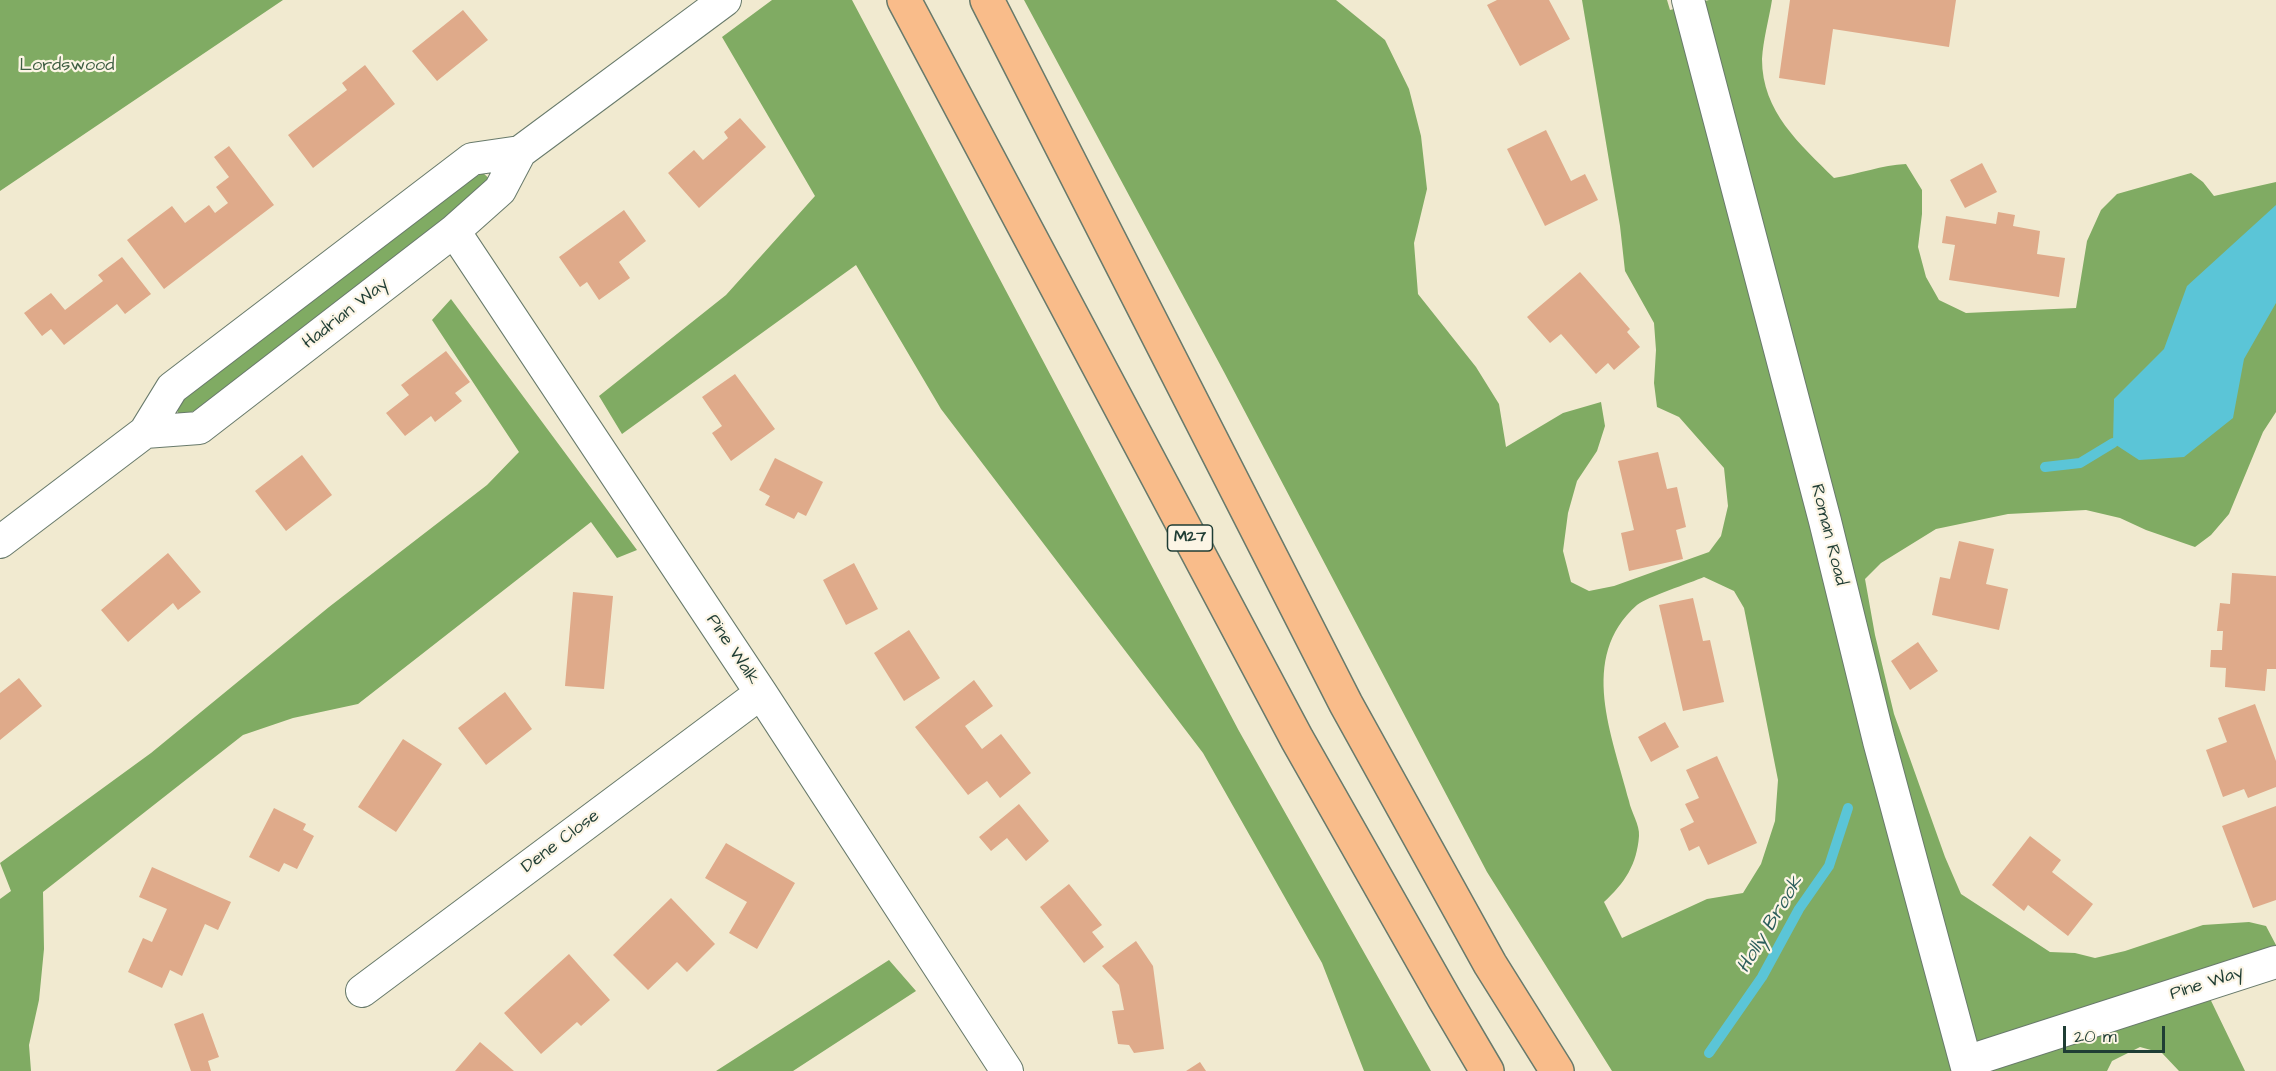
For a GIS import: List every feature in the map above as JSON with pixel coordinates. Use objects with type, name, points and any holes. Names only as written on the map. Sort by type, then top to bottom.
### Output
[{"type":"highway","name":"M27","points":[[903,0],[1297,739],[1487,1071]]},
{"type":"highway","points":[[987,0],[1346,704],[1490,964],[1557,1071]]},
{"type":"street","name":"Hadrian Way","points":[[145,432],[199,428],[454,231],[500,190],[520,152],[725,0]]},
{"type":"street","name":"Roman Road","points":[[1688,0],[1825,521],[1879,741],[1967,1067]]},
{"type":"street","name":"Hadrian Way","points":[[0,542],[145,432],[172,388],[472,159],[520,152]]},
{"type":"street","name":"Pine Walk","points":[[454,231],[761,693],[1007,1071]]},
{"type":"street","name":"Dene Close","points":[[362,992],[761,693]]},
{"type":"street","name":"Pine Way","points":[[1967,1067],[2276,962]]},
{"type":"green space","name":"Lordswood","points":[[0,0],[283,0],[0,191]]},
{"type":"green space","points":[[772,0],[852,0],[1239,731],[1431,1071],[1364,1071],[1322,963],[1203,753],[941,409],[856,265],[622,434],[599,396],[726,295],[815,196],[722,37]]},
{"type":"green space","points":[[1024,0],[1336,0],[1385,40],[1409,89],[1421,136],[1427,189],[1414,243],[1418,294],[1476,367],[1499,404],[1506,447],[1563,413],[1601,402],[1605,426],[1597,451],[1577,481],[1568,513],[1563,551],[1571,582],[1589,591],[1614,586],[1709,552],[1721,536],[1728,506],[1724,468],[1679,417],[1657,407],[1654,383],[1656,350],[1654,323],[1625,271],[1620,226],[1582,0],[1667,0],[1670,10],[1709,0],[1772,0],[1762,59],[1768,95],[1785,126],[1834,178],[1906,164],[1922,190],[1918,247],[1926,277],[1939,300],[1966,313],[2076,308],[2087,241],[2101,210],[2117,194],[2191,173],[2203,182],[2214,196],[2276,182],[2276,412],[2263,432],[2229,514],[2211,535],[2195,547],[2146,530],[2120,518],[2086,510],[2008,514],[1936,529],[1881,563],[1865,579],[1875,635],[1894,714],[1945,857],[1961,894],[2050,952],[2075,953],[2095,958],[2125,951],[2203,925],[2249,922],[2266,926],[2276,945],[2201,980],[2245,1071],[2179,1071],[2162,1053],[2140,1047],[2112,1061],[2107,1071],[1612,1071],[1487,872],[1224,372]],"holes":[[[1704,577],[1734,591],[1744,608],[1778,780],[1775,821],[1761,864],[1743,893],[1707,899],[1622,938],[1604,902],[1629,872],[1636,855],[1639,832],[1615,751],[1604,699],[1604,673],[1608,649],[1619,626],[1637,605],[1650,598]]]},
{"type":"green space","points":[[483,173],[493,182],[335,308],[196,410],[180,417],[175,405],[319,296],[452,188]]},
{"type":"green space","points":[[451,299],[637,550],[617,558],[591,522],[358,704],[293,718],[243,735],[43,892],[44,949],[39,1000],[29,1045],[31,1071],[0,1071],[0,899],[11,891],[0,863],[151,753],[329,607],[487,485],[519,452],[432,320]]},
{"type":"green space","points":[[889,960],[916,991],[793,1071],[716,1071]]},
{"type":"water","points":[[2276,205],[2276,303],[2244,359],[2233,418],[2184,457],[2139,460],[2113,443],[2114,399],[2164,349],[2187,286]]},
{"type":"building","points":[[1497,0],[1549,0],[1570,39],[1520,66],[1487,5]]},
{"type":"building","points":[[1790,0],[1956,0],[1949,47],[1833,29],[1825,85],[1779,78]]},
{"type":"building","points":[[463,10],[488,40],[437,81],[412,51]]},
{"type":"building","points":[[365,65],[395,104],[313,168],[288,135],[347,90],[342,83]]},
{"type":"building","points":[[740,118],[766,147],[699,208],[668,173],[694,150],[703,160],[728,138],[724,132]]},
{"type":"building","points":[[1546,130],[1571,181],[1585,174],[1598,200],[1545,226],[1507,149]]},
{"type":"building","points":[[229,146],[274,205],[164,289],[127,240],[172,206],[185,223],[209,205],[215,213],[228,203],[216,187],[229,177],[214,157]]},
{"type":"building","points":[[1982,163],[1997,192],[1965,208],[1950,180]]},
{"type":"building","points":[[624,210],[646,241],[619,262],[630,278],[599,300],[587,282],[580,287],[559,257]]},
{"type":"building","points":[[1998,212],[2015,215],[2013,226],[2040,231],[2037,254],[2065,258],[2059,297],[1949,280],[1955,245],[1942,243],[1946,216],[1996,224]]},
{"type":"building","points":[[122,257],[151,294],[125,314],[117,304],[64,345],[51,329],[42,336],[24,313],[51,293],[65,310],[103,281],[98,275]]},
{"type":"building","points":[[1580,272],[1630,329],[1627,332],[1640,347],[1614,370],[1608,363],[1596,374],[1561,334],[1550,343],[1527,317]]},
{"type":"building","points":[[446,351],[470,382],[455,393],[462,401],[435,422],[431,416],[405,436],[386,413],[409,395],[401,385]]},
{"type":"building","points":[[735,374],[775,429],[731,461],[712,433],[722,426],[702,397]]},
{"type":"building","points":[[1658,452],[1667,489],[1677,487],[1686,527],[1676,530],[1683,559],[1629,571],[1621,533],[1634,530],[1618,461]]},
{"type":"building","points":[[302,455],[332,495],[286,531],[255,491]]},
{"type":"building","points":[[775,458],[823,482],[806,516],[798,512],[794,519],[765,505],[770,496],[759,490]]},
{"type":"building","points":[[1959,541],[1994,549],[1986,584],[2008,589],[1999,630],[1932,615],[1940,577],[1950,579]]},
{"type":"building","points":[[168,553],[201,592],[178,610],[173,603],[128,642],[101,610]]},
{"type":"building","points":[[854,563],[878,609],[846,625],[823,580]]},
{"type":"building","points":[[2232,573],[2276,576],[2276,669],[2267,669],[2265,691],[2225,687],[2226,668],[2210,667],[2211,650],[2222,650],[2223,631],[2217,631],[2220,603],[2230,604]]},
{"type":"building","points":[[573,592],[613,596],[604,689],[565,686]]},
{"type":"building","points":[[1693,598],[1703,641],[1710,640],[1724,702],[1683,711],[1659,605]]},
{"type":"building","points":[[909,630],[940,678],[904,701],[874,653]]},
{"type":"building","points":[[1918,642],[1938,671],[1910,690],[1891,661]]},
{"type":"building","points":[[19,678],[42,706],[0,740],[0,693]]},
{"type":"building","points":[[974,680],[993,706],[965,726],[982,749],[1001,734],[1031,773],[1000,798],[987,781],[968,795],[915,727]]},
{"type":"building","points":[[505,692],[532,729],[486,765],[458,728]]},
{"type":"building","points":[[2255,704],[2276,761],[2276,787],[2248,798],[2244,789],[2223,797],[2206,750],[2227,742],[2218,718]]},
{"type":"building","points":[[1665,722],[1679,747],[1651,762],[1638,737]]},
{"type":"building","points":[[403,739],[442,764],[396,832],[358,807]]},
{"type":"building","points":[[1717,756],[1757,843],[1708,865],[1699,846],[1689,851],[1680,829],[1694,822],[1685,804],[1699,798],[1686,770]]},
{"type":"building","points":[[1019,804],[1049,841],[1026,861],[1007,838],[991,851],[979,837]]},
{"type":"building","points":[[2276,806],[2276,900],[2253,908],[2222,826]]},
{"type":"building","points":[[274,808],[306,824],[303,830],[314,836],[297,869],[284,863],[279,872],[249,857]]},
{"type":"building","points":[[2030,836],[2061,860],[2052,872],[2093,904],[2068,936],[2028,905],[2024,911],[1992,885]]},
{"type":"building","points":[[726,843],[795,883],[757,949],[729,933],[747,902],[705,878]]},
{"type":"building","points":[[152,867],[231,902],[218,930],[205,924],[182,976],[170,970],[162,988],[128,972],[143,938],[152,942],[167,909],[139,897]]},
{"type":"building","points":[[1069,884],[1102,925],[1092,932],[1104,947],[1084,963],[1040,907]]},
{"type":"building","points":[[671,898],[715,944],[687,972],[677,962],[648,990],[613,955]]},
{"type":"building","points":[[1136,941],[1153,966],[1164,1049],[1134,1053],[1129,1045],[1118,1044],[1112,1011],[1124,1010],[1119,985],[1102,966]]},
{"type":"building","points":[[569,954],[610,1000],[581,1026],[577,1022],[541,1054],[504,1013]]},
{"type":"building","points":[[203,1013],[219,1057],[208,1061],[211,1071],[191,1071],[174,1024]]},
{"type":"building","points":[[480,1042],[514,1071],[455,1071]]},
{"type":"building","points":[[1200,1062],[1206,1071],[1186,1071]]},
{"type":"waterway","points":[[2045,467],[2080,463],[2113,443]]},
{"type":"waterway","name":"Holly Brook","points":[[1709,1053],[1762,977],[1799,909],[1829,866],[1848,808]]}]
